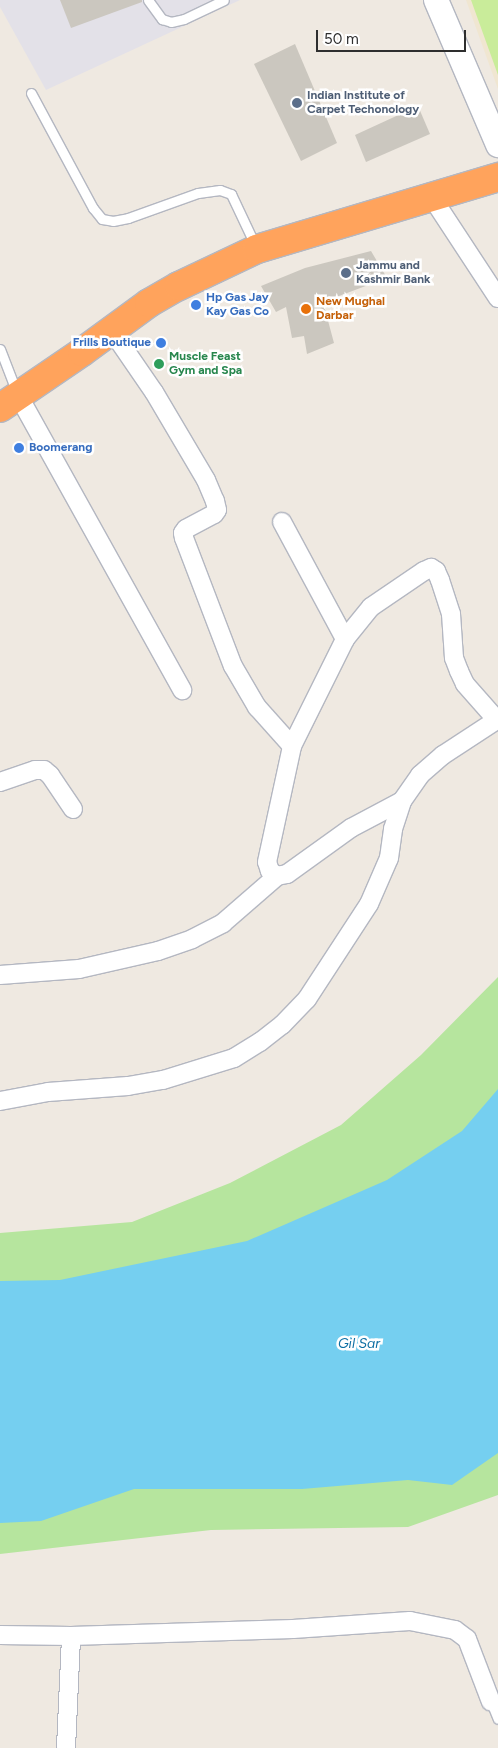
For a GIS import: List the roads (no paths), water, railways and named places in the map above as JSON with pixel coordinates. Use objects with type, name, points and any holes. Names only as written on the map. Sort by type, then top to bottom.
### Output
[{"type":"highway","points":[[9,402],[112,331],[149,302],[178,286],[257,249],[498,177]]},
{"type":"main road","points":[[436,0],[498,145]]},
{"type":"street","points":[[431,196],[498,298]]},
{"type":"street","points":[[112,331],[154,392],[206,480],[217,510],[214,514],[186,530],[183,533],[184,538],[237,673],[257,707],[292,746]]},
{"type":"street","points":[[9,402],[182,690]]},
{"type":"street","points":[[282,522],[345,639]]},
{"type":"street","points":[[0,1101],[48,1092],[128,1086],[162,1080],[234,1058],[260,1042],[282,1025],[308,999],[369,904],[389,858],[402,800],[420,775],[443,755],[497,719],[465,684],[459,671],[454,658],[451,614],[440,580],[436,571],[431,568],[408,580],[371,607],[345,639],[292,746],[267,862],[270,871],[277,876]]},
{"type":"street","points":[[0,782],[35,770],[44,770],[50,774],[73,809]]},
{"type":"street","points":[[0,975],[79,969],[158,951],[192,939],[223,924],[277,876],[287,874],[351,828],[402,800]]},
{"type":"street","points":[[0,1635],[71,1636],[293,1629],[402,1621],[438,1625],[455,1630],[467,1639],[491,1702]]},
{"type":"street","points":[[66,1748],[71,1636]]},
{"type":"lane","points":[[148,0],[162,19],[171,22],[184,19],[224,0]]},
{"type":"lane","points":[[31,93],[93,208],[102,219],[113,222],[198,193],[220,190],[230,194],[257,249]]},
{"type":"lane","points":[[0,349],[9,402]]},
{"type":"lane","points":[[491,1702],[498,1719]]},
{"type":"water","name":"Gil Sar","points":[[498,1089],[498,1453],[452,1485],[408,1480],[302,1489],[134,1489],[41,1521],[0,1523],[0,1281],[60,1280],[247,1241],[387,1180],[462,1131]]},
{"type":"place","name":"Indian Institute of Carpet Techonology","points":[[297,103]]},
{"type":"place","name":"Jammu and Kashmir Bank","points":[[346,273]]},
{"type":"place","name":"Hp Gas Jay Kay Gas Co","points":[[196,305]]},
{"type":"place","name":"New Mughal Darbar","points":[[306,309]]},
{"type":"place","name":"Frills Boutique","points":[[161,343]]},
{"type":"place","name":"Muscle Feast Gym and Spa","points":[[159,364]]},
{"type":"place","name":"Boomerang","points":[[19,448]]}]
